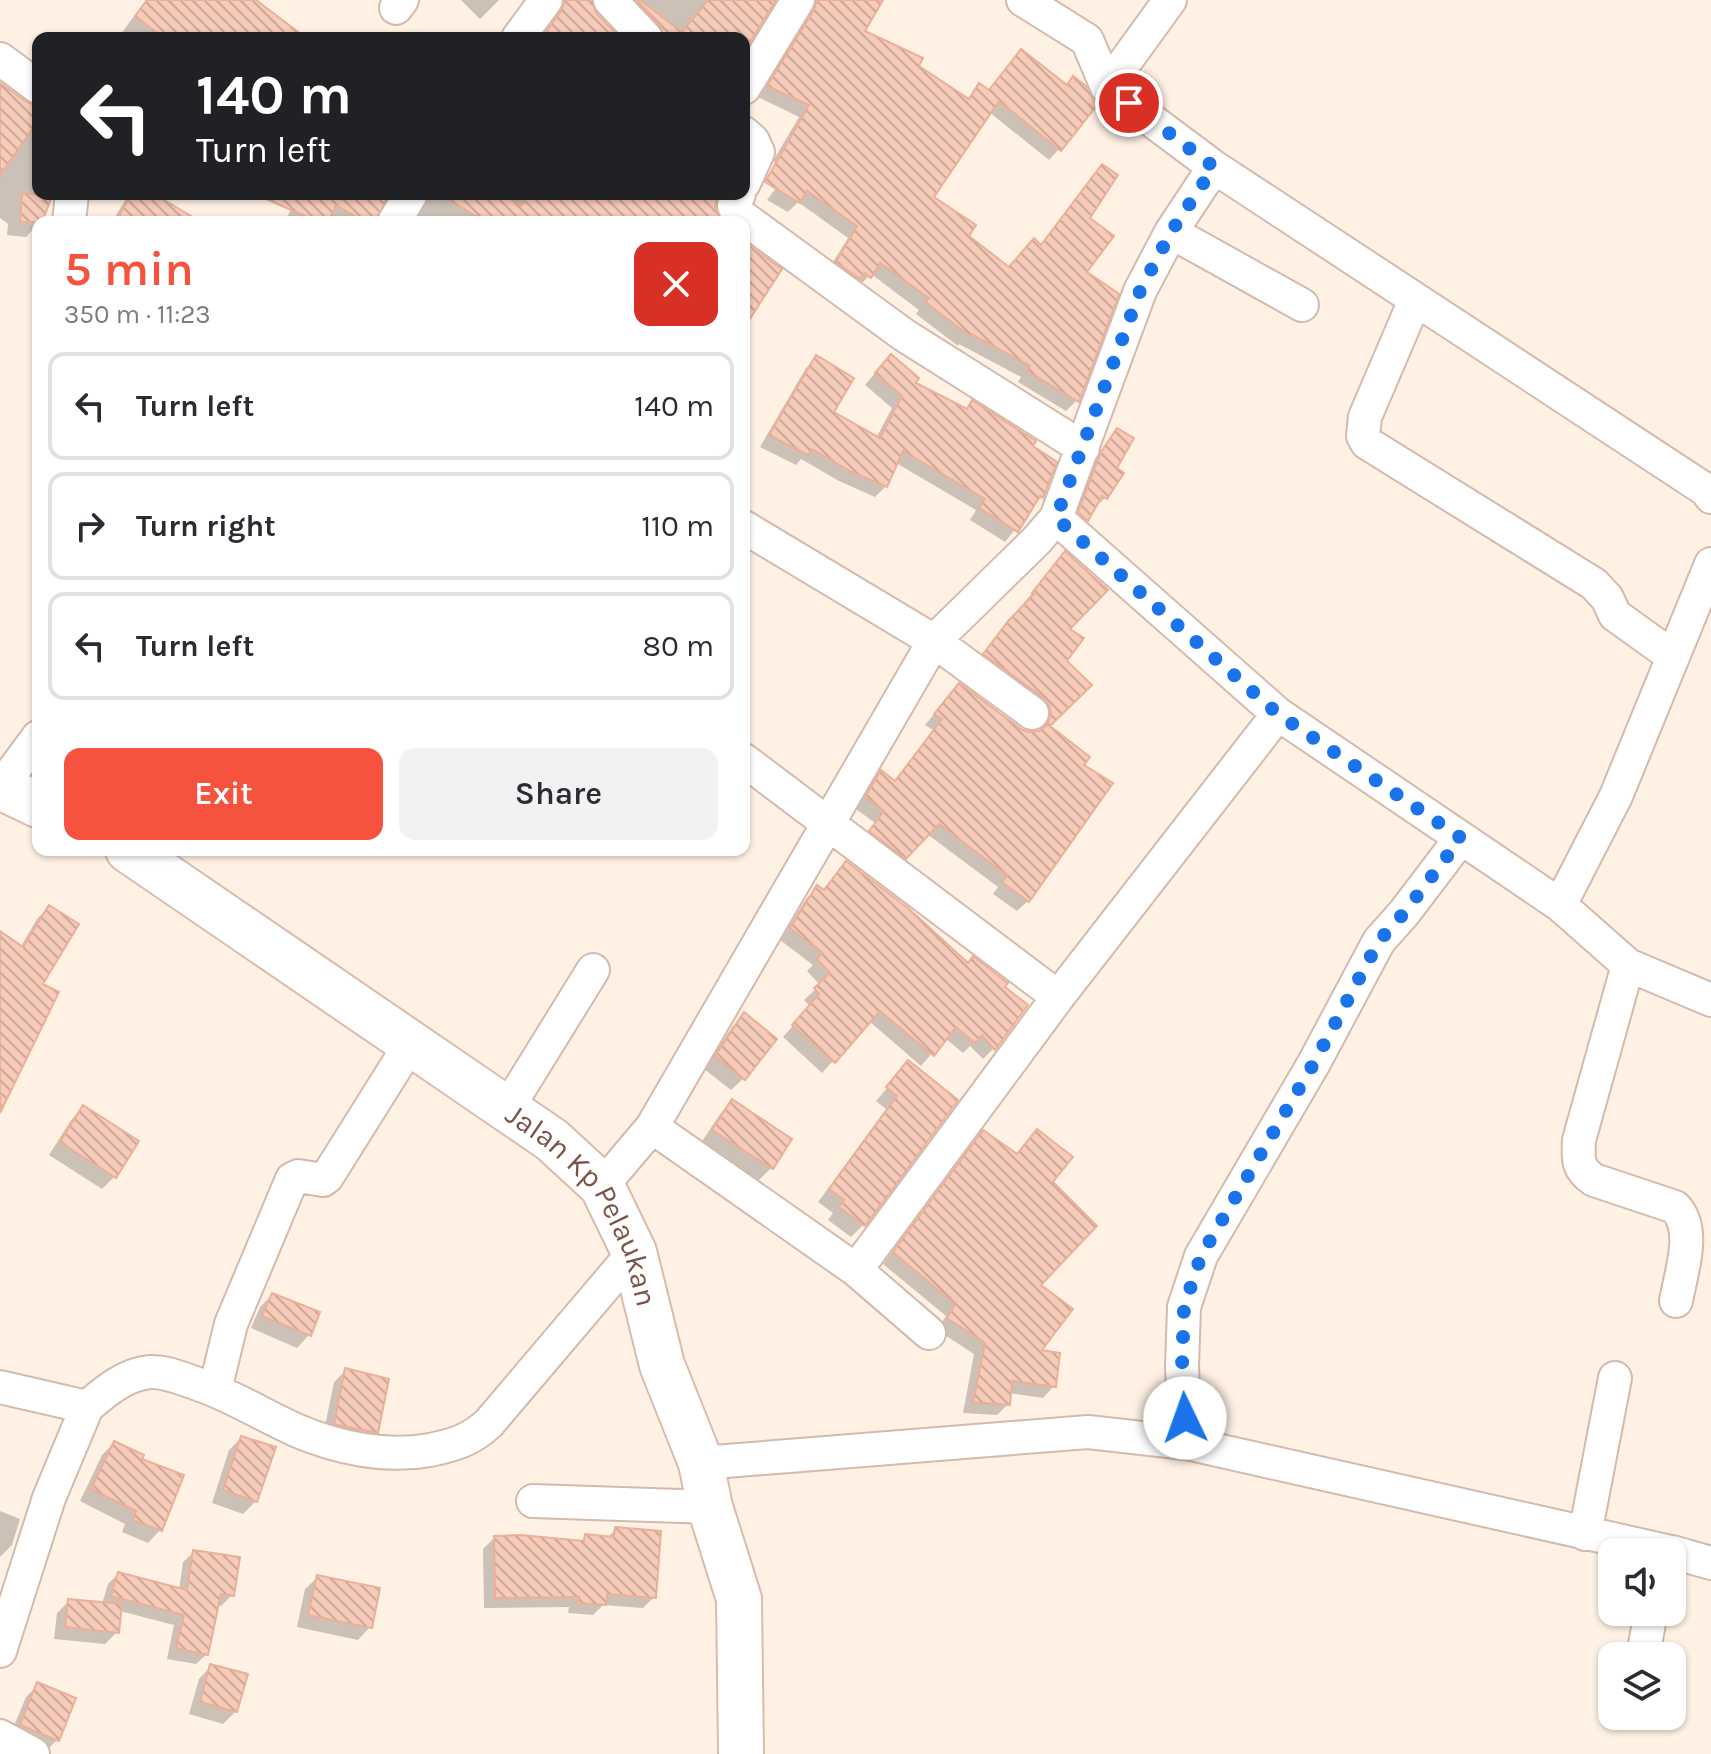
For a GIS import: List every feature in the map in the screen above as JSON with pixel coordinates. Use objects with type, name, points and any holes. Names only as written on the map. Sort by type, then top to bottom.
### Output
[{"type":"street","points":[[522,32],[546,0]]},
{"type":"street","points":[[610,0],[640,32]]},
{"type":"street","points":[[750,78],[798,0]]},
{"type":"street","points":[[1023,0],[1087,40],[1107,87],[1214,167],[1709,488]]},
{"type":"street","points":[[1107,87],[1170,0]]},
{"type":"street","points":[[0,59],[32,83]]},
{"type":"street","points":[[750,138],[758,152],[750,170]]},
{"type":"street","points":[[602,1186],[652,1127],[934,641],[1056,518],[1140,291],[1171,232],[1214,167]]},
{"type":"street","points":[[750,222],[904,335],[1083,448]]},
{"type":"street","points":[[1171,232],[1302,305]]},
{"type":"street","points":[[1415,300],[1365,417],[1363,436],[1367,443],[1594,584],[1607,598],[1615,615],[1672,656]]},
{"type":"street","points":[[1056,518],[1278,714],[1560,905],[1628,965],[1711,1000]]},
{"type":"street","points":[[750,531],[934,641],[1032,713]]},
{"type":"street","points":[[1560,905],[1616,796],[1711,564]]},
{"type":"street","points":[[856,1270],[1058,997],[1278,714]]},
{"type":"street","points":[[32,745],[0,787],[32,802]]},
{"type":"street","points":[[750,764],[1058,997]]},
{"type":"street","points":[[1186,1443],[1182,1367],[1184,1307],[1201,1256],[1314,1063],[1379,941],[1461,838]]},
{"type":"street","name":"Jalan Kp Pelaukan","points":[[137,856],[552,1140],[602,1186],[634,1252],[662,1365],[701,1463],[710,1507],[739,1599],[741,1754]]},
{"type":"street","points":[[1628,965],[1579,1140],[1578,1164],[1583,1173],[1594,1180],[1675,1207],[1683,1216],[1687,1234],[1676,1301]]},
{"type":"street","points":[[507,1109],[593,970]]},
{"type":"street","points":[[215,1390],[231,1324],[292,1179],[298,1176],[323,1180],[327,1177],[411,1043]]},
{"type":"street","points":[[652,1127],[856,1270],[929,1333]]},
{"type":"street","points":[[0,1651],[49,1498],[87,1407],[118,1382],[149,1372],[166,1374],[215,1390],[300,1432],[381,1453],[412,1453],[456,1445],[474,1437],[489,1423],[634,1252]]},
{"type":"street","points":[[1585,1534],[1615,1378]]},
{"type":"street","points":[[0,1387],[87,1407]]},
{"type":"street","points":[[701,1463],[1088,1432],[1186,1443],[1604,1538]]},
{"type":"street","points":[[533,1501],[710,1507]]},
{"type":"street","points":[[1686,1556],[1711,1563]]},
{"type":"street","points":[[0,1736],[33,1754]]},
{"type":"building","points":[[147,0],[256,0],[298,32],[156,32],[135,16]]},
{"type":"building","points":[[565,0],[592,0],[596,13],[614,32],[546,32]]},
{"type":"building","points":[[636,0],[682,32],[662,32],[660,25]]},
{"type":"building","points":[[708,0],[776,0],[750,42],[750,32],[682,32]]},
{"type":"building","points":[[817,0],[883,0],[865,31],[923,58],[919,66],[969,99],[979,83],[989,90],[1021,49],[1067,85],[1073,76],[1086,86],[1098,104],[1061,151],[999,101],[934,197],[976,225],[969,236],[1009,267],[1034,238],[1041,245],[1102,164],[1118,175],[1090,218],[1114,236],[1087,272],[1119,294],[1079,402],[1027,371],[1030,366],[970,336],[925,302],[929,298],[880,263],[871,278],[864,273],[860,279],[836,262],[857,226],[807,191],[800,203],[765,182],[809,105],[767,86],[814,10]]},
{"type":"building","points":[[0,83],[32,104],[32,130],[0,175]]},
{"type":"building","points":[[22,194],[32,194],[32,200],[51,200],[44,216],[32,216],[32,222],[20,222]]},
{"type":"building","points":[[128,200],[164,200],[191,216],[119,216]]},
{"type":"building","points":[[268,200],[386,200],[378,216],[355,216],[336,205],[331,216],[304,216]]},
{"type":"building","points":[[449,200],[512,200],[521,206],[526,200],[717,200],[715,207],[719,216],[476,216]]},
{"type":"building","points":[[750,246],[782,269],[750,319]]},
{"type":"building","points":[[891,354],[919,378],[916,383],[967,409],[972,400],[1036,441],[1033,446],[1057,462],[1043,498],[1040,496],[1018,532],[979,508],[985,499],[903,451],[887,487],[850,471],[812,449],[808,455],[769,435],[816,355],[854,378],[834,412],[880,438],[902,396],[875,373]]},
{"type":"building","points":[[1117,428],[1134,438],[1117,468],[1124,473],[1107,499],[1102,496],[1088,521],[1078,512],[1101,452]]},
{"type":"building","points":[[1065,551],[1108,590],[1070,629],[1084,638],[1067,661],[1092,685],[1050,726],[1090,757],[1084,765],[1113,783],[1029,902],[1002,882],[1007,875],[939,824],[906,859],[869,831],[884,811],[865,797],[881,770],[895,781],[942,719],[934,714],[959,683],[1021,729],[1039,731],[1047,725],[1051,714],[1044,698],[983,654],[1034,594]]},
{"type":"building","points":[[846,861],[908,908],[968,963],[973,956],[1008,983],[1005,987],[1028,1005],[995,1050],[982,1035],[975,1043],[956,1027],[934,1056],[880,1011],[835,1063],[792,1025],[819,994],[814,988],[830,973],[817,959],[823,953],[790,928],[817,885],[824,890]]},
{"type":"building","points":[[49,905],[79,924],[43,984],[59,992],[0,1113],[0,931],[23,947]]},
{"type":"building","points":[[744,1012],[777,1039],[745,1080],[715,1056]]},
{"type":"building","points":[[908,1060],[958,1100],[865,1226],[839,1207],[844,1200],[829,1189],[897,1096],[886,1087]]},
{"type":"building","points":[[732,1099],[792,1139],[773,1169],[712,1130]]},
{"type":"building","points":[[83,1105],[139,1141],[116,1178],[60,1142]]},
{"type":"building","points":[[1037,1129],[1073,1157],[1053,1182],[1097,1226],[1041,1285],[1073,1309],[1042,1350],[1060,1353],[1056,1387],[1012,1381],[1010,1405],[973,1402],[985,1343],[947,1318],[955,1304],[893,1252],[983,1130],[1017,1154]]},
{"type":"building","points":[[272,1293],[320,1312],[311,1336],[262,1316]]},
{"type":"building","points":[[345,1368],[389,1379],[378,1433],[334,1424]]},
{"type":"building","points":[[241,1436],[276,1447],[257,1502],[223,1490]]},
{"type":"building","points":[[114,1441],[144,1455],[142,1459],[184,1475],[162,1531],[133,1520],[136,1511],[91,1489]]},
{"type":"building","points":[[615,1527],[661,1531],[656,1598],[607,1594],[606,1605],[578,1603],[579,1597],[495,1598],[494,1536],[521,1535],[584,1541],[585,1534],[614,1537]]},
{"type":"building","points":[[193,1550],[240,1557],[234,1596],[221,1594],[208,1655],[176,1648],[184,1615],[111,1596],[118,1572],[187,1590]]},
{"type":"building","points":[[317,1575],[380,1588],[372,1628],[308,1615]]},
{"type":"building","points":[[68,1599],[122,1604],[119,1633],[65,1627]]},
{"type":"building","points":[[210,1664],[248,1674],[237,1712],[200,1702]]},
{"type":"building","points":[[37,1682],[76,1698],[59,1741],[20,1725]]},
{"type":"route","points":[[1129,103],[1214,167],[1171,232],[1140,291],[1056,518],[1278,714],[1461,838],[1379,941],[1314,1063],[1201,1256],[1184,1307],[1182,1367],[1185,1418]]}]
